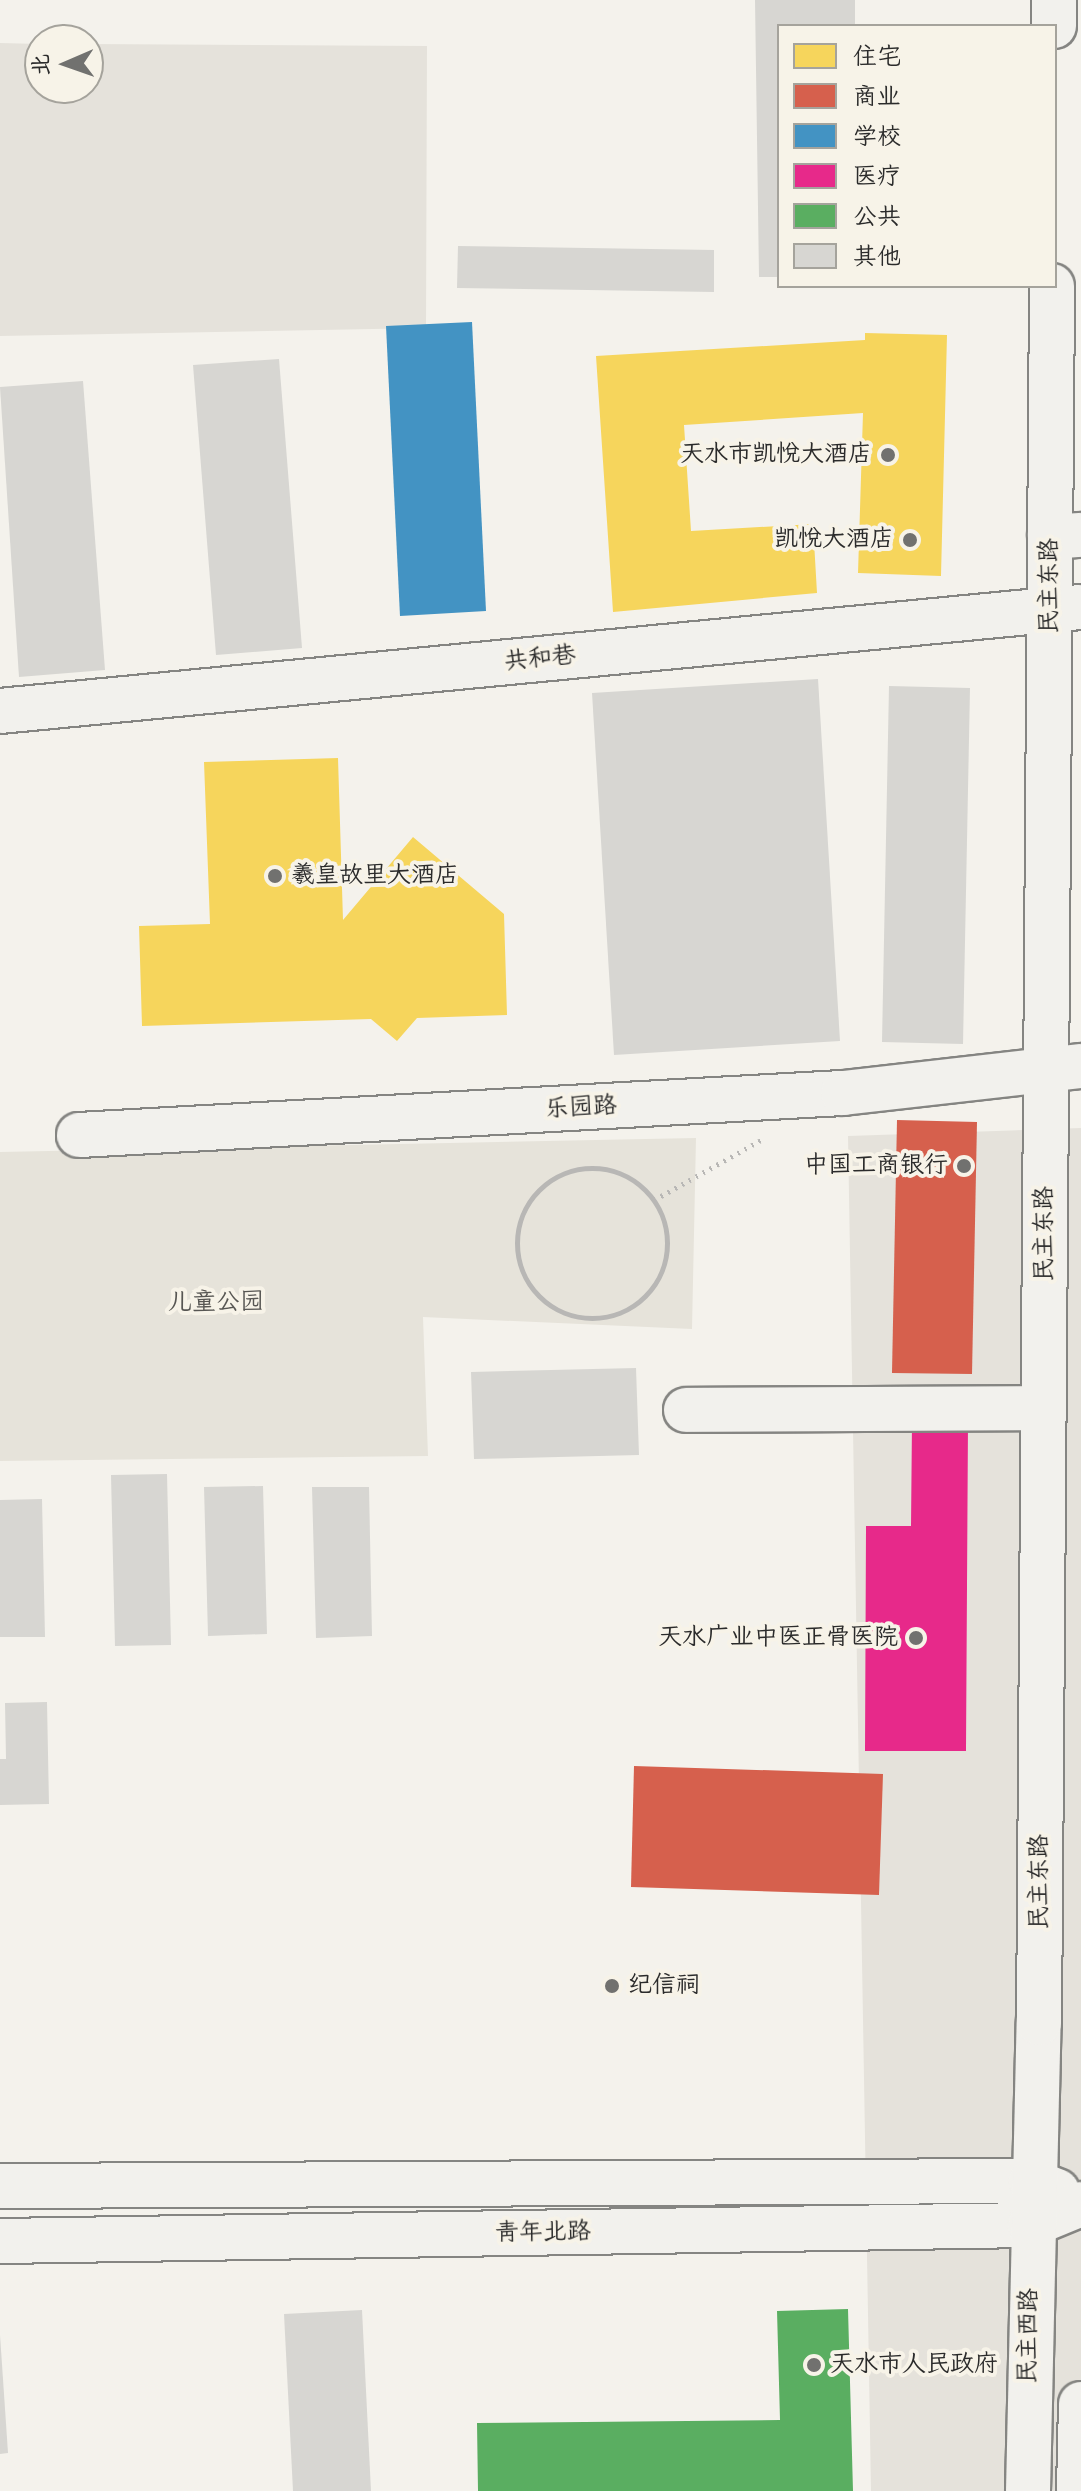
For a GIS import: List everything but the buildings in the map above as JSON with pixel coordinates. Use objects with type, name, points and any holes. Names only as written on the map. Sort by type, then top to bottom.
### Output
[{"type":"main road","points":[[1054,0],[1054,24]]},
{"type":"main road","name":"民主东路","points":[[1031,2181],[1039,2023],[1044,1408],[1063,1066],[1066,536],[1052,288]]},
{"type":"main road","name":"共和巷","points":[[0,711],[1065,608]]},
{"type":"main road","name":"乐园路","points":[[79,1135],[843,1093],[1063,1066]]},
{"type":"main road","points":[[686,1410],[1044,1408]]},
{"type":"main road","name":"青年北路","points":[[0,2186],[1031,2181],[1081,2203]]},
{"type":"main road","name":"民主西路","points":[[1028,2491],[1031,2181]]},
{"type":"main road","name":"青年北路","points":[[0,2241],[1030,2225],[1081,2203]]},
{"type":"main road","points":[[1079,2491],[1081,2404]]},
{"type":"path","points":[[654,1200],[776,1132]]},
{"type":"path","points":[[606,1168],[634,1179],[654,1200],[666,1228],[666,1257],[655,1285],[635,1306],[608,1317],[578,1317],[551,1306],[530,1285],[518,1258],[518,1229],[529,1201],[550,1180],[577,1169],[606,1168]]},
{"type":"shaded area","points":[[0,43],[24,44],[24,104],[104,104],[104,44],[427,46],[426,328],[0,336]]},
{"type":"shaded area","points":[[1081,1128],[1081,2491],[871,2491],[848,1136]]},
{"type":"green space","name":"儿童公园","points":[[696,1138],[692,1329],[423,1317],[428,1456],[0,1461],[0,1152]]},
{"type":"place","name":"天水市凯悦大酒店","points":[[888,455]]},
{"type":"place","name":"凯悦大酒店","points":[[910,540]]},
{"type":"place","name":"羲皇故里大酒店","points":[[275,876]]},
{"type":"place","name":"中国工商银行","points":[[964,1166]]},
{"type":"place","name":"天水广业中医正骨医院","points":[[916,1638]]},
{"type":"place","name":"纪信祠","points":[[612,1986]]},
{"type":"place","name":"天水市人民政府","points":[[814,2365]]}]
